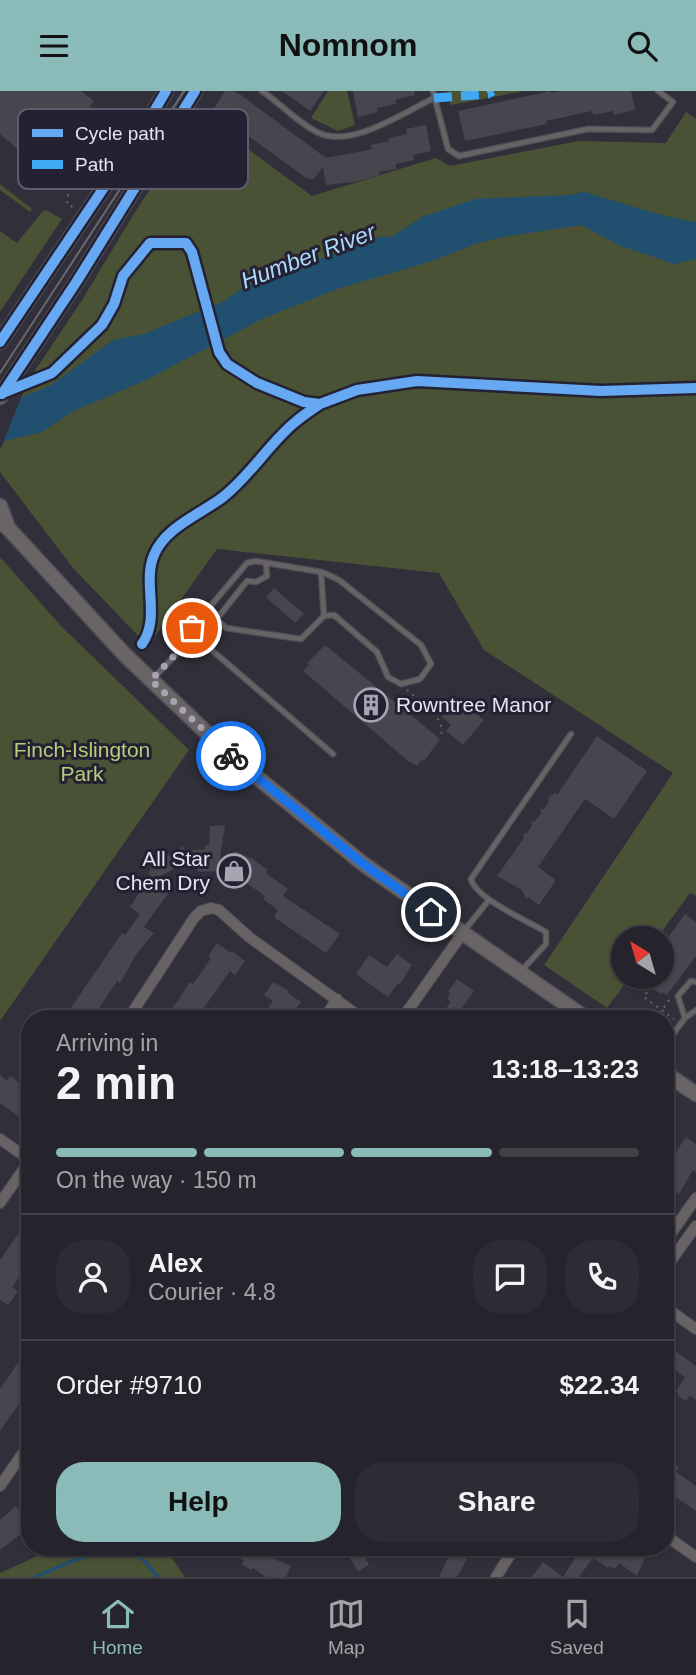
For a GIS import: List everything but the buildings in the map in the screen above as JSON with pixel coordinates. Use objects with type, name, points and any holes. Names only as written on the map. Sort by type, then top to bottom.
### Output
[{"type":"main road","points":[[155,109],[166,91]]},
{"type":"main road","points":[[184,109],[195,91]]},
{"type":"main road","points":[[0,342],[103,189]]},
{"type":"main road","points":[[0,397],[134,189]]},
{"type":"main road","points":[[0,506],[4,525],[151,680],[231,756],[362,863],[574,1010]]},
{"type":"main road","points":[[674,1079],[696,1094]]},
{"type":"street","points":[[134,1010],[194,918],[201,911],[211,908],[219,910],[249,937],[351,1010]]},
{"type":"street","points":[[408,1010],[462,934]]},
{"type":"street","points":[[330,1010],[337,999]]},
{"type":"street","points":[[0,1139],[21,1154]]},
{"type":"street","points":[[0,1203],[21,1173]]},
{"type":"street","points":[[674,1230],[696,1198]]},
{"type":"street","points":[[674,1257],[696,1226]]},
{"type":"street","points":[[674,1313],[696,1329]]},
{"type":"street","points":[[0,1486],[21,1457]]},
{"type":"street","points":[[674,1541],[696,1557]]},
{"type":"street","points":[[496,1577],[509,1556]]},
{"type":"lane","points":[[433,91],[449,149],[459,156],[588,129],[652,130],[673,102],[657,91]]},
{"type":"lane","points":[[266,92],[317,133],[337,138],[363,132],[434,98]]},
{"type":"lane","points":[[207,610],[226,628],[301,639],[324,616],[334,615],[377,652],[388,677],[401,684],[419,679],[430,664],[421,645],[339,580],[321,572],[266,563],[247,563],[207,610],[192,628],[194,635],[333,754]]},
{"type":"lane","points":[[151,680],[194,635],[204,635],[247,581],[256,582],[267,576],[266,563]]},
{"type":"lane","points":[[321,572],[324,616]]},
{"type":"lane","points":[[520,972],[546,944],[546,932],[489,900],[473,886],[471,879],[571,734]]},
{"type":"lane","points":[[462,934],[489,900]]},
{"type":"lane","points":[[683,1021],[678,996],[691,981],[696,982]]},
{"type":"lane","points":[[674,1033],[696,1010]]},
{"type":"path","points":[[68,189],[67,204],[73,207]]},
{"type":"path","points":[[397,682],[437,715],[443,732],[441,736]]},
{"type":"path","points":[[647,992],[644,997],[662,1010],[670,998]]},
{"type":"path","points":[[674,1016],[683,1021]]},
{"type":"green space","points":[[328,91],[347,91],[355,125],[338,131],[311,118]]},
{"type":"green space","points":[[448,91],[524,91],[451,105]]},
{"type":"green space","points":[[686,112],[696,119],[696,896],[690,893],[666,926],[611,926],[611,989],[621,989],[607,1008],[544,965],[673,773],[484,650],[439,573],[217,549],[148,646],[73,568],[0,472],[0,450],[28,381],[150,189],[248,189],[248,149],[312,196],[436,158],[450,166],[579,141],[666,143]]},
{"type":"green space","points":[[0,184],[32,209],[30,212],[0,190]]},
{"type":"green space","points":[[46,210],[62,219],[0,312],[0,231],[17,243]]},
{"type":"green space","name":"Finch-Islington Park","points":[[0,557],[61,626],[189,750],[0,1021]]},
{"type":"green space","points":[[37,1556],[170,1556],[185,1577],[0,1577],[0,1573]]},
{"type":"water","points":[[584,192],[665,216],[696,222],[696,259],[674,264],[621,246],[581,225],[478,243],[432,261],[337,289],[262,319],[146,380],[74,411],[42,432],[0,442],[0,406],[50,386],[113,340],[144,334],[224,301],[246,286],[383,236],[391,237],[424,216],[475,199]]},
{"type":"pier","points":[[22,395],[2,446],[0,446],[0,403]]},
{"type":"waterway","points":[[35,1577],[87,1556]]},
{"type":"waterway","points":[[139,1556],[158,1577]]},
{"type":"tram line","points":[[172,109],[184,91]]},
{"type":"tram line","points":[[0,373],[120,189]]},
{"type":"marked path","points":[[434,98],[488,94],[493,91]]},
{"type":"cycle path","points":[[155,109],[166,91]]},
{"type":"cycle path","points":[[184,109],[195,91]]},
{"type":"cycle path","points":[[0,342],[103,189]]},
{"type":"cycle path","points":[[2,394],[134,189]]},
{"type":"cycle path","points":[[0,394],[52,373],[102,325],[114,304],[123,276],[150,243],[186,243],[192,252],[219,352],[227,364],[257,383],[304,402],[320,404],[357,390],[417,381],[601,391],[696,388]]},
{"type":"cycle path","points":[[142,644],[150,623],[151,566],[159,545],[184,522],[233,489],[285,432],[320,404]]},
{"type":"way so far","points":[[192,628],[194,635],[151,680],[231,756]]},
{"type":"place","name":"Rowntree Manor","points":[[371,705]]},
{"type":"place","name":"All Star Chem Dry","points":[[234,871]]},
{"type":"route","points":[[231,756],[362,863],[431,912]]},
{"type":"water label","name":"Humber River","points":[[308,256]]}]
